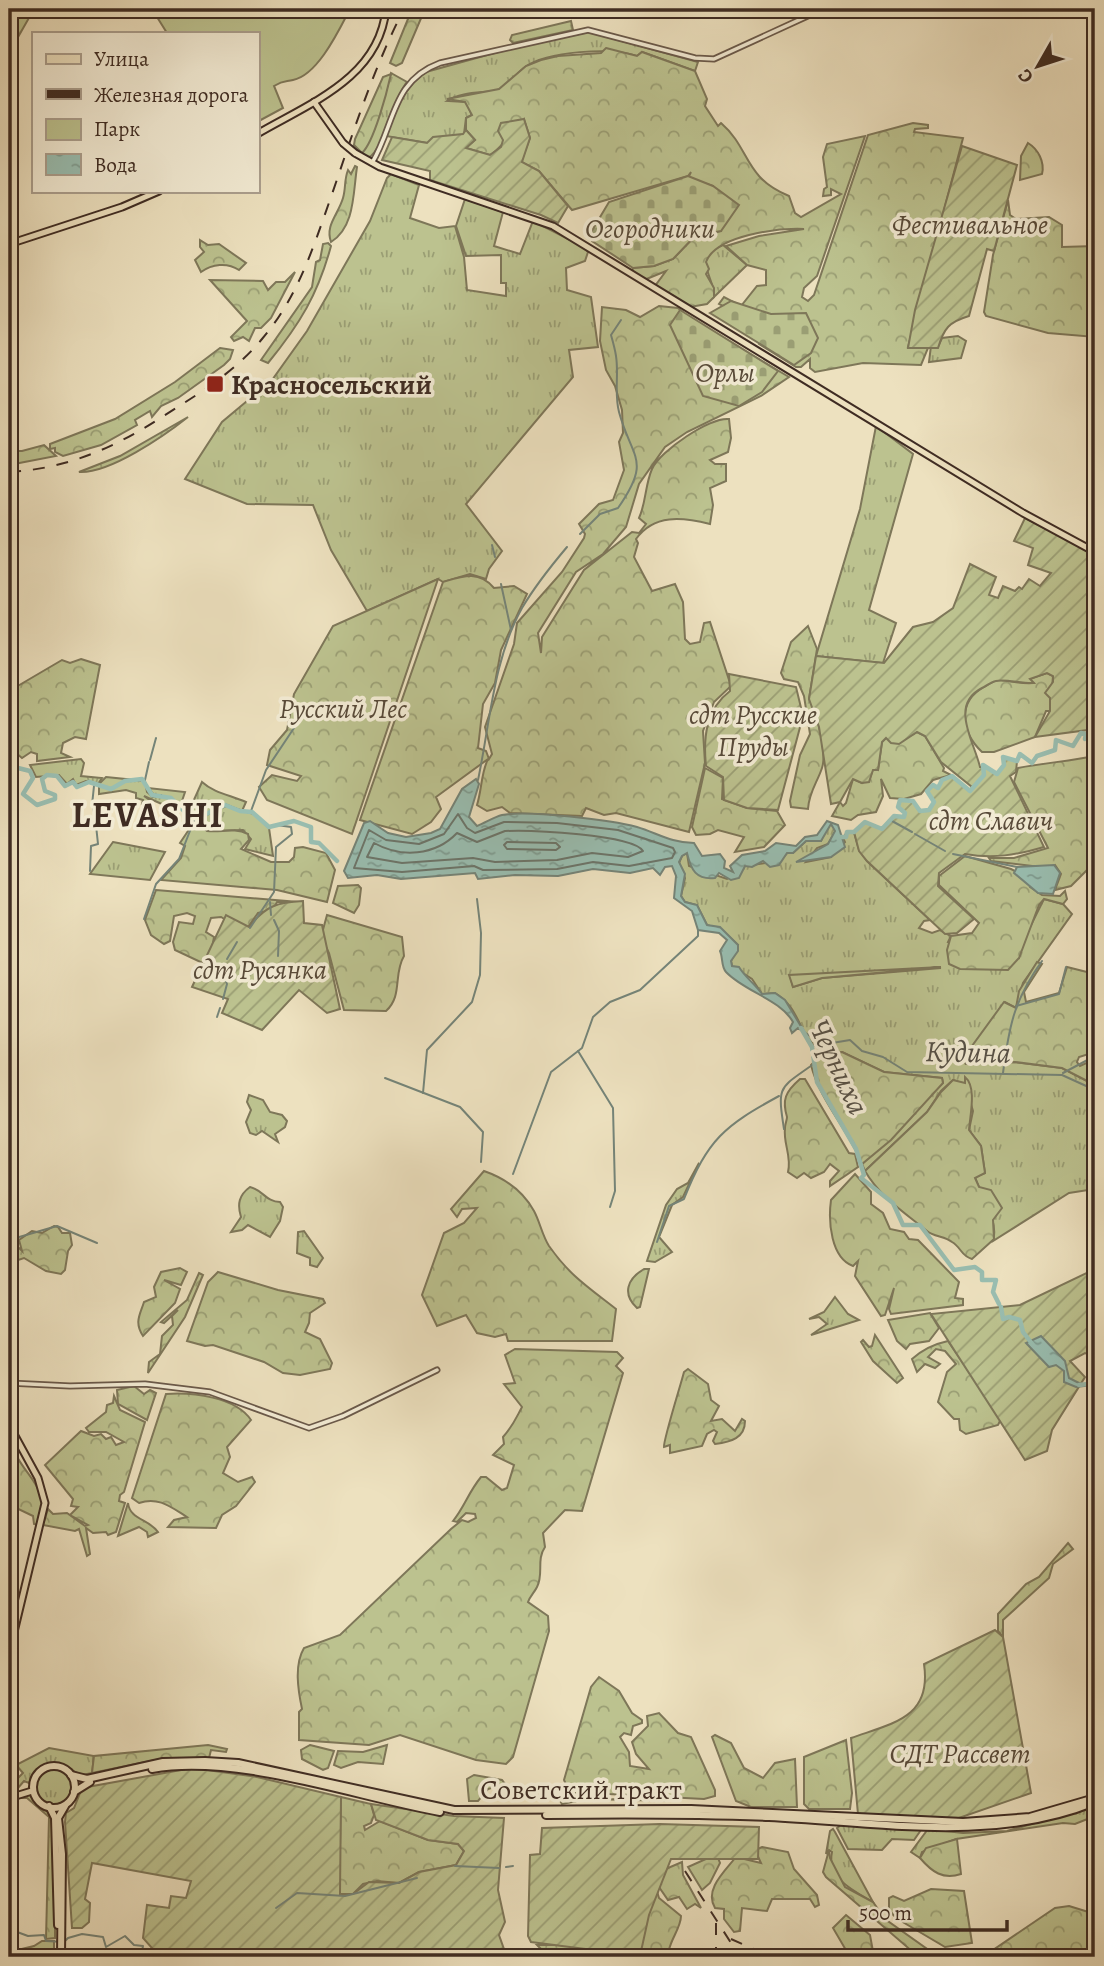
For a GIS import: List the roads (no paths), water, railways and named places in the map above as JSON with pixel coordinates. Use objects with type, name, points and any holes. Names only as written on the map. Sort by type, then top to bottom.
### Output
[{"type":"highway","name":"Советский тракт","points":[[71,1775],[87,1779],[183,1760],[238,1763],[437,1807],[508,1814]]},
{"type":"highway","name":"Советский тракт","points":[[74,1792],[85,1783],[130,1773],[172,1766],[205,1765],[276,1776],[445,1813],[691,1815],[983,1827],[1057,1816],[1095,1800]]},
{"type":"highway","points":[[59,1957],[60,1923],[58,1818],[74,1792],[71,1775],[57,1767],[47,1768],[33,1780],[32,1791],[49,1806],[55,1818],[60,1923]]},
{"type":"highway","points":[[49,1806],[65,1806]]},
{"type":"main road","points":[[259,133],[343,85],[361,68],[378,39],[386,9]]},
{"type":"main road","points":[[321,115],[319,105],[323,97]]},
{"type":"main road","points":[[314,102],[342,143],[372,163],[553,226],[1023,513],[1095,552]]},
{"type":"main road","points":[[304,107],[313,108],[321,115]]},
{"type":"main road","points":[[9,244],[122,207],[157,192]]},
{"type":"main road","points":[[9,1425],[38,1478],[45,1503],[9,1653]]},
{"type":"main road","points":[[9,1798],[32,1791]]},
{"type":"street","points":[[372,163],[400,93],[411,79],[435,65],[588,30],[695,58],[714,59],[823,9]]},
{"type":"street","points":[[889,9],[936,15],[1095,12]]},
{"type":"street","points":[[9,1383],[70,1386],[144,1384],[210,1392],[309,1428],[343,1416],[437,1370]]},
{"type":"water","points":[[476,779],[479,784],[469,817],[477,826],[499,816],[514,814],[570,816],[625,824],[671,840],[694,843],[702,856],[720,854],[725,861],[724,868],[733,872],[730,866],[742,855],[765,851],[776,843],[796,846],[805,837],[817,835],[827,821],[838,825],[845,847],[831,857],[796,862],[828,844],[835,831],[831,824],[821,841],[806,841],[793,853],[787,853],[779,865],[770,867],[763,861],[752,867],[745,866],[739,878],[731,880],[719,873],[715,878],[709,878],[695,873],[687,853],[679,862],[685,874],[681,896],[685,902],[697,905],[707,925],[720,927],[738,945],[738,951],[731,961],[732,966],[739,967],[762,994],[775,993],[785,1000],[805,1033],[798,1028],[792,1033],[790,1028],[793,1022],[780,1007],[726,972],[720,951],[727,940],[719,933],[698,930],[692,911],[674,898],[676,876],[672,866],[665,867],[660,875],[653,868],[630,873],[593,869],[558,876],[515,875],[478,879],[475,873],[401,879],[377,875],[348,878],[344,871],[364,823],[370,821],[388,833],[406,837],[431,833],[440,829],[462,789]]},
{"type":"water","points":[[1054,865],[1060,873],[1053,894],[1038,893],[1014,873],[1017,867]]},
{"type":"water","points":[[1041,1336],[1065,1361],[1069,1378],[1085,1386],[1076,1387],[1064,1382],[1064,1371],[1056,1365],[1049,1367],[1026,1343]]},
{"type":"waterway","points":[[193,9],[201,17]]},
{"type":"waterway","points":[[580,534],[600,514],[618,508],[637,469],[618,405],[617,363],[611,335],[621,320]]},
{"type":"waterway","points":[[492,545],[495,557]]},
{"type":"waterway","points":[[478,780],[498,671],[512,628],[532,592],[567,547]]},
{"type":"waterway","points":[[501,584],[511,630]]},
{"type":"waterway","points":[[251,811],[266,770],[296,725]]},
{"type":"waterway","points":[[840,837],[846,837],[847,832],[854,832],[865,822],[882,829],[894,816],[904,817],[905,813],[898,807],[900,800],[913,801],[920,811],[929,810],[934,802],[927,791],[933,785],[938,788],[942,780],[952,776],[970,791],[984,775],[983,765],[997,774],[1004,765],[1003,757],[1017,761],[1020,754],[1032,763],[1037,756],[1055,750],[1056,740],[1073,746],[1081,733],[1086,734],[1085,739],[1095,735]]},
{"type":"waterway","points":[[150,760],[156,738]]},
{"type":"waterway","points":[[145,780],[149,762]]},
{"type":"waterway","points":[[9,772],[18,768],[30,771],[33,778],[23,794],[37,805],[55,799],[55,795],[45,791],[42,779],[47,775],[57,776],[65,786],[73,782],[77,787],[89,782],[111,789],[125,781],[142,779],[152,795],[171,798],[185,812]]},
{"type":"waterway","points":[[92,805],[94,786]]},
{"type":"waterway","points":[[187,814],[200,817],[225,805],[252,812],[269,827],[294,821],[311,827],[311,842],[319,843],[337,861]]},
{"type":"waterway","points":[[93,807],[94,812]]},
{"type":"waterway","points":[[90,871],[91,846],[98,844],[95,816]]},
{"type":"waterway","points":[[144,919],[156,884],[179,859],[195,818]]},
{"type":"waterway","points":[[892,821],[912,832]]},
{"type":"waterway","points":[[250,928],[274,892],[276,847],[292,834],[291,827],[277,825]]},
{"type":"waterway","points":[[915,834],[945,851]]},
{"type":"waterway","points":[[953,854],[1017,867]]},
{"type":"waterway","points":[[423,1093],[427,1050],[472,1002],[480,975],[481,933],[477,899]]},
{"type":"waterway","points":[[270,902],[271,915]]},
{"type":"waterway","points":[[274,920],[279,931],[278,956]]},
{"type":"waterway","points":[[513,1174],[551,1072],[582,1048],[593,1017],[610,1002],[640,990],[698,936],[698,930]]},
{"type":"waterway","points":[[227,959],[237,942]]},
{"type":"waterway","points":[[1003,1073],[1014,1014],[1025,988],[1042,961]]},
{"type":"waterway","points":[[223,999],[227,984],[222,970],[224,966]]},
{"type":"waterway","points":[[1016,1006],[1059,994],[1066,967]]},
{"type":"waterway","points":[[217,1017],[220,1008]]},
{"type":"waterway","name":"Черниха","points":[[801,1028],[812,1047],[817,1082],[856,1149],[864,1175],[861,1178],[893,1203],[903,1225],[920,1225],[954,1270],[975,1267],[982,1272],[982,1280],[996,1280],[993,1292],[999,1304]]},
{"type":"waterway","name":"Кудина","points":[[805,1033],[826,1044],[850,1040],[862,1051],[883,1057],[907,1072],[1062,1075],[1095,1090]]},
{"type":"waterway","points":[[578,1051],[613,1108],[615,1191],[610,1207]]},
{"type":"waterway","points":[[1063,1073],[1095,1056]]},
{"type":"waterway","points":[[784,1129],[781,1103],[783,1089],[815,1063]]},
{"type":"waterway","points":[[385,1078],[460,1107],[483,1132],[481,1162]]},
{"type":"waterway","points":[[657,1242],[669,1206],[684,1199],[701,1162],[720,1136],[744,1116],[779,1096]]},
{"type":"waterway","points":[[9,1240],[57,1226],[97,1243]]},
{"type":"waterway","name":"Черниха","points":[[1001,1307],[1003,1319],[1009,1317],[1020,1320],[1023,1332],[1033,1345]]},
{"type":"waterway","name":"Черниха","points":[[1079,1385],[1088,1384],[1095,1392]]},
{"type":"waterway","points":[[455,1866],[499,1868]]},
{"type":"waterway","points":[[506,1867],[513,1866]]},
{"type":"waterway","points":[[276,1908],[297,1893],[345,1896],[417,1878]]},
{"type":"waterway","points":[[9,1929],[28,1936],[44,1935],[46,1941],[64,1942],[82,1934],[103,1937],[106,1947],[125,1936],[134,1945],[143,1946],[141,1957]]},
{"type":"railway","points":[[9,472],[70,461],[126,438],[215,382],[240,362],[262,339],[275,323],[303,271],[373,78],[404,9]]},
{"type":"railway","points":[[685,1871],[740,1957]]},
{"type":"railway","points":[[716,1923],[716,1957]]},
{"type":"railway","points":[[731,1939],[772,1957]]},
{"type":"railway","points":[[797,1957],[833,1956]]},
{"type":"place","name":"Красносельский","points":[[215,384]]},
{"type":"district","name":"LEVASHI","points":[[148,815]]},
{"type":"park label","name":"Фестивальное","points":[[970,224]]},
{"type":"park label","name":"Огородники","points":[[650,228]]},
{"type":"park label","name":"Орлы","points":[[725,372]]},
{"type":"park label","name":"Русский Лес","points":[[343,708]]},
{"type":"park label","name":"сдт Русские Пруды","points":[[753,730]]},
{"type":"park label","name":"сдт Славич","points":[[991,820]]},
{"type":"park label","name":"сдт Русянка","points":[[260,969]]},
{"type":"park label","name":"СДТ Рассвет","points":[[960,1753]]}]
